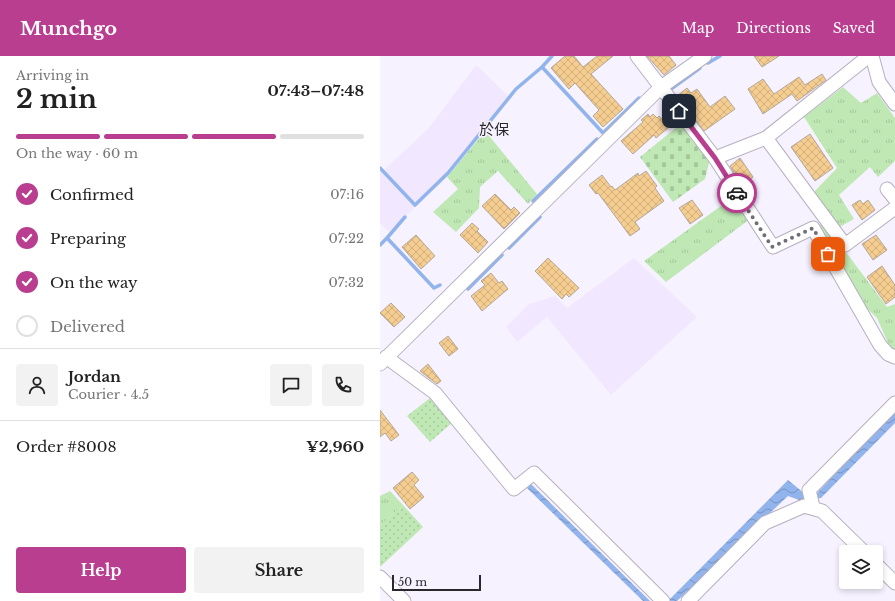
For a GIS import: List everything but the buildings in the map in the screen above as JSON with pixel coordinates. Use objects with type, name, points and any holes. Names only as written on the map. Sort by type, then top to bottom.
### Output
[{"type":"street","points":[[637,56],[715,158],[772,247],[813,228],[880,346],[888,354],[895,357]]},
{"type":"street","points":[[663,601],[534,473],[514,489],[435,394],[383,361],[662,87],[705,56]]},
{"type":"street","points":[[715,158],[766,138],[869,56]]},
{"type":"street","points":[[872,56],[879,82],[895,104]]},
{"type":"street","points":[[766,138],[845,245],[895,208]]},
{"type":"street","points":[[813,507],[809,490],[895,403]]},
{"type":"street","points":[[688,601],[765,523],[804,506],[813,507],[822,511],[857,545]]},
{"type":"street","points":[[883,571],[895,583]]},
{"type":"street","points":[[380,577],[404,601]]},
{"type":"shaded area","points":[[476,65],[508,96],[447,177],[389,232],[380,223],[380,166],[384,170],[428,129]]},
{"type":"shaded area","points":[[634,258],[697,317],[611,395],[547,317],[517,342],[506,327],[529,304],[555,296],[567,308]]},
{"type":"green space","points":[[843,87],[861,103],[877,93],[895,118],[895,161],[878,177],[870,167],[839,195],[854,219],[836,229],[813,193],[837,168],[804,117]]},
{"type":"green space","points":[[683,122],[710,159],[705,179],[673,202],[640,157]]},
{"type":"green space","points":[[485,131],[537,194],[528,204],[498,171],[480,187],[479,208],[456,232],[433,212],[458,189],[447,177]]},
{"type":"green space","points":[[735,196],[750,219],[666,282],[644,261]]},
{"type":"green space","points":[[825,224],[887,307],[895,304],[895,352],[891,350],[877,318],[857,299],[817,225]]},
{"type":"green space","points":[[430,398],[453,422],[430,442],[407,416]]},
{"type":"green space","points":[[390,491],[403,505],[380,526],[380,496]]},
{"type":"green space","points":[[403,505],[423,527],[380,567],[380,526]]},
{"type":"water","points":[[895,411],[895,423],[821,498],[802,501],[788,496],[677,601],[668,601],[788,480],[805,494],[817,493]]},
{"type":"water","points":[[531,484],[650,601],[643,601],[527,488]]},
{"type":"waterway","points":[[380,168],[415,205],[448,173],[516,89],[542,67],[552,56]]},
{"type":"waterway","points":[[708,63],[720,56]]},
{"type":"waterway","points":[[542,67],[603,133],[639,98]]},
{"type":"waterway","points":[[671,89],[700,68]]},
{"type":"waterway","points":[[533,201],[597,139]]},
{"type":"waterway","points":[[387,238],[405,217]]},
{"type":"waterway","points":[[509,248],[540,217]]},
{"type":"waterway","points":[[380,245],[387,238],[434,288],[440,285]]},
{"type":"waterway","points":[[468,289],[502,255]]},
{"type":"way so far","points":[[737,193],[772,247],[813,228],[828,254]]},
{"type":"district","name":"於保","points":[[494,130]]},
{"type":"route","points":[[679,111],[715,158],[737,193]]}]
